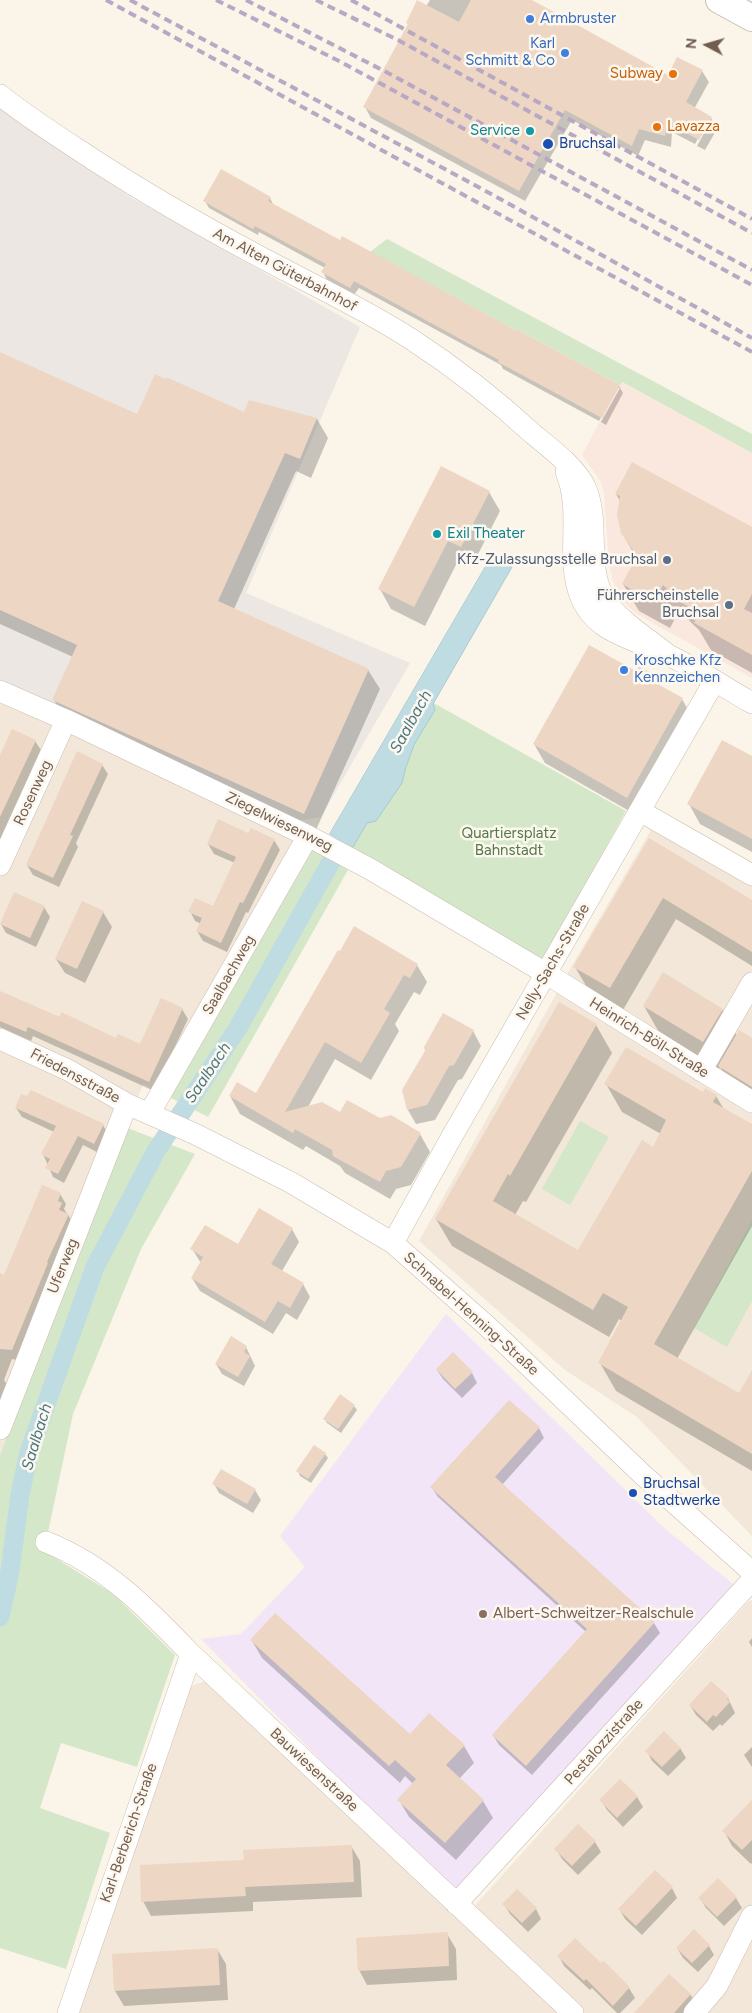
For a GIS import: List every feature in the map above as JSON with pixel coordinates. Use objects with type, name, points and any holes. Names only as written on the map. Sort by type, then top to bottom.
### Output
[{"type":"street","points":[[719,0],[752,18]]},
{"type":"street","name":"Am Alten Güterbahnhof","points":[[0,95],[35,122],[159,201],[410,338],[479,387],[580,478],[586,490],[591,510],[597,582],[604,598],[615,613],[667,654],[752,703]]},
{"type":"street","name":"Nelly-Sachs-Straße","points":[[393,1243],[451,1138],[714,682]]},
{"type":"street","name":"Ziegelwiesenweg","points":[[0,691],[66,720],[311,837],[546,974]]},
{"type":"street","name":"Rosenweg","points":[[0,865],[66,720]]},
{"type":"street","points":[[640,811],[752,875]]},
{"type":"street","name":"Saalbachweg","points":[[155,1117],[311,837]]},
{"type":"street","name":"Heinrich-Böll-Straße","points":[[546,974],[752,1102]]},
{"type":"street","points":[[701,1071],[752,983]]},
{"type":"street","name":"Friedensstraße","points":[[0,1039],[68,1070],[127,1104],[155,1117]]},
{"type":"street","name":"Uferweg","points":[[0,1429],[127,1104]]},
{"type":"street","name":"Schnabel-Henning-Straße","points":[[155,1117],[195,1134],[290,1182],[393,1243],[487,1326],[643,1475],[752,1572]]},
{"type":"street","name":"Bauwiesenstraße","points":[[46,1542],[60,1547],[102,1572],[146,1607],[191,1654],[573,2013]]},
{"type":"street","name":"Pestalozzistraße","points":[[456,1904],[752,1580]]},
{"type":"street","name":"Karl-Berberich-Straße","points":[[68,2013],[191,1654]]},
{"type":"street","points":[[694,2013],[716,1986],[752,1916]]},
{"type":"shaded area","points":[[0,108],[132,198],[360,327],[246,593],[410,663],[321,817],[299,821],[0,686]]},
{"type":"shaded area","points":[[621,382],[752,453],[752,678],[635,613],[621,599],[613,581],[609,564],[604,494],[601,482],[582,455]]},
{"type":"shaded area","points":[[0,703],[76,734],[295,840],[151,1088],[143,1084],[0,1455]]},
{"type":"shaded area","points":[[655,823],[752,878],[752,1536],[637,1417],[565,1370],[419,1241],[570,969]]},
{"type":"shaded area","name":"Albert-Schweitzer-Realschule","points":[[446,1314],[664,1528],[733,1584],[455,1896],[201,1639],[241,1634],[305,1567],[280,1536]]},
{"type":"shaded area","points":[[752,1600],[752,2013],[77,2013],[182,1689],[206,1681],[462,1920],[748,1602]]},
{"type":"green space","points":[[387,239],[752,434],[752,453],[622,382],[620,385],[370,252]]},
{"type":"green space","name":"Quartiersplatz Bahnstadt","points":[[423,697],[626,811],[543,960],[342,841]]},
{"type":"green space","points":[[309,847],[348,870],[208,1117],[167,1096]]},
{"type":"green space","points":[[580,1121],[609,1137],[570,1205],[542,1189]]},
{"type":"green space","points":[[125,1127],[195,1154],[141,1249],[73,1414],[44,1551],[113,1594],[175,1655],[137,1767],[61,1743],[40,1808],[110,1833],[66,1969],[0,1948],[0,1455]]},
{"type":"green space","points":[[752,1221],[752,1301],[727,1347],[694,1328]]},
{"type":"water","points":[[492,556],[512,567],[433,704],[435,710],[414,745],[402,783],[376,821],[367,823],[353,847],[330,834]]},
{"type":"building","points":[[417,0],[459,22],[471,0],[532,0],[668,75],[677,57],[703,70],[686,102],[712,117],[699,140],[667,122],[665,136],[639,129],[632,146],[565,110],[519,191],[363,107],[408,24],[406,23]]},
{"type":"building","points":[[221,169],[271,197],[268,201],[340,240],[342,236],[620,385],[602,418],[354,281],[350,288],[321,272],[326,264],[255,226],[253,229],[203,201]]},
{"type":"building","points":[[0,352],[137,414],[155,374],[165,379],[166,377],[244,412],[249,400],[317,418],[300,459],[285,453],[218,601],[369,669],[304,814],[52,700],[77,645],[0,610]]},
{"type":"building","points":[[632,462],[752,527],[752,594],[744,609],[752,613],[752,655],[694,623],[699,613],[682,603],[663,585],[654,602],[622,584],[637,556],[621,533],[617,515],[620,496],[615,494]]},
{"type":"building","name":"Exil Theater","points":[[441,466],[490,491],[461,547],[448,541],[414,607],[378,589]]},
{"type":"building","points":[[589,645],[636,671],[639,666],[655,675],[652,681],[683,698],[627,798],[533,744]]},
{"type":"building","points":[[12,729],[36,740],[0,817],[0,755]]},
{"type":"building","points":[[722,740],[752,756],[752,839],[687,804]]},
{"type":"building","points":[[77,751],[103,764],[70,835],[73,836],[53,878],[26,865]]},
{"type":"building","points":[[218,819],[248,833],[251,828],[275,839],[243,903],[240,902],[221,943],[196,931],[202,918],[188,912],[195,898],[213,906],[236,857],[207,844]]},
{"type":"building","points":[[649,838],[752,900],[752,952],[663,898],[610,988],[573,967]]},
{"type":"building","points":[[14,892],[45,906],[30,938],[0,924]]},
{"type":"building","points":[[82,901],[104,911],[77,969],[55,959]]},
{"type":"building","points":[[354,926],[418,964],[410,978],[404,975],[384,1009],[390,1013],[361,1063],[325,1042],[285,1112],[322,1102],[340,1112],[347,1100],[380,1118],[391,1115],[421,1133],[401,1167],[386,1171],[380,1182],[333,1156],[332,1150],[295,1129],[293,1133],[229,1096],[237,1082],[256,1093],[338,950],[340,951]]},
{"type":"building","points":[[663,972],[723,1009],[703,1042],[643,1006]]},
{"type":"building","points":[[0,991],[60,1017],[61,1012],[116,1038],[118,1034],[140,1044],[161,998],[183,1008],[149,1082],[28,1027],[26,1032],[0,1021]]},
{"type":"building","points":[[559,1002],[597,1024],[510,1176],[508,1174],[493,1201],[578,1250],[642,1140],[653,1147],[666,1120],[604,1084],[626,1047],[703,1092],[705,1088],[717,1095],[713,1102],[752,1124],[752,1171],[654,1344],[739,1393],[752,1370],[752,1454],[598,1363],[628,1307],[603,1293],[593,1310],[435,1219]]},
{"type":"building","points":[[443,1013],[474,1030],[454,1065],[449,1066],[427,1105],[407,1110],[402,1090],[425,1051],[424,1047]]},
{"type":"building","points":[[739,1030],[752,1038],[752,1087],[718,1066]]},
{"type":"building","points":[[31,1090],[104,1124],[94,1144],[78,1136],[58,1174],[45,1168],[50,1159],[41,1154],[56,1126],[15,1108],[21,1094],[27,1096]]},
{"type":"building","points":[[42,1185],[61,1193],[58,1201],[62,1203],[59,1210],[69,1214],[47,1262],[12,1350],[0,1349],[0,1273],[4,1275]]},
{"type":"building","points":[[259,1208],[293,1228],[271,1264],[304,1283],[290,1308],[278,1301],[265,1322],[191,1278],[203,1257],[190,1249],[205,1225],[238,1244]]},
{"type":"building","points":[[231,1336],[247,1346],[244,1352],[250,1356],[238,1377],[215,1364]]},
{"type":"building","points":[[453,1352],[473,1372],[455,1389],[436,1369]]},
{"type":"building","points":[[340,1394],[355,1405],[338,1429],[323,1419]]},
{"type":"building","points":[[509,1400],[540,1427],[495,1477],[655,1622],[526,1766],[492,1735],[587,1629],[430,1487]]},
{"type":"building","points":[[314,1445],[326,1453],[308,1479],[296,1471]]},
{"type":"building","points":[[221,1469],[256,1489],[247,1504],[212,1484]]},
{"type":"building","points":[[275,1613],[410,1734],[429,1713],[465,1745],[446,1765],[484,1800],[445,1843],[397,1800],[416,1779],[395,1760],[389,1766],[250,1640]]},
{"type":"building","points":[[711,1681],[729,1697],[727,1699],[730,1702],[716,1717],[713,1715],[707,1722],[689,1705]]},
{"type":"building","points":[[664,1731],[681,1748],[662,1767],[645,1751]]},
{"type":"building","points":[[620,1779],[638,1796],[617,1818],[599,1800]]},
{"type":"building","points":[[752,1800],[752,1840],[742,1850],[722,1831]]},
{"type":"building","points":[[578,1824],[596,1841],[572,1866],[554,1849]]},
{"type":"building","points":[[352,1845],[354,1882],[245,1887],[246,1896],[141,1902],[140,1865],[244,1860],[243,1850]]},
{"type":"building","points":[[655,1870],[673,1887],[636,1926],[618,1909]]},
{"type":"building","points":[[718,1878],[737,1897],[717,1917],[698,1898]]},
{"type":"building","points":[[517,1889],[537,1908],[522,1923],[502,1904]]},
{"type":"building","points":[[694,1929],[710,1945],[692,1963],[676,1948]]},
{"type":"building","points":[[448,1932],[449,1966],[358,1971],[356,1938]]},
{"type":"building","points":[[575,1938],[601,1963],[604,1961],[630,1987],[613,2006],[586,1979],[584,1981],[557,1956]]},
{"type":"building","points":[[218,1948],[220,1985],[114,1991],[112,1954]]},
{"type":"building","points":[[669,1974],[691,1994],[674,2013],[634,2013]]},
{"type":"waterway","name":"Saalbach","points":[[0,1617],[10,1571],[20,1495],[29,1452],[95,1267],[156,1151],[238,1028],[355,819]]},
{"type":"railway","points":[[106,0],[752,352]]},
{"type":"railway","points":[[130,0],[482,189],[752,338]]},
{"type":"railway","points":[[216,0],[339,61],[752,285]]},
{"type":"railway","points":[[246,0],[388,73],[752,270]]},
{"type":"railway","points":[[316,0],[398,40],[752,233]]},
{"type":"railway","points":[[351,0],[752,219]]},
{"type":"place","name":"Armbruster","points":[[530,19]]},
{"type":"place","name":"Karl Schmitt & Co","points":[[565,53]]},
{"type":"place","name":"Subway","points":[[673,74]]},
{"type":"place","name":"Lavazza","points":[[657,127]]},
{"type":"place","name":"Service","points":[[530,131]]},
{"type":"place","name":"Bruchsal","points":[[548,144]]},
{"type":"place","name":"Exil Theater","points":[[437,534]]},
{"type":"place","name":"Kfz-Zulassungsstelle Bruchsal","points":[[667,560]]},
{"type":"place","name":"Führerscheinstelle Bruchsal","points":[[729,605]]},
{"type":"place","name":"Kroschke Kfz Kennzeichen","points":[[624,670]]},
{"type":"place","name":"Bruchsal Stadtwerke","points":[[633,1493]]},
{"type":"place","name":"Albert-Schweitzer-Realschule","points":[[483,1614]]}]
